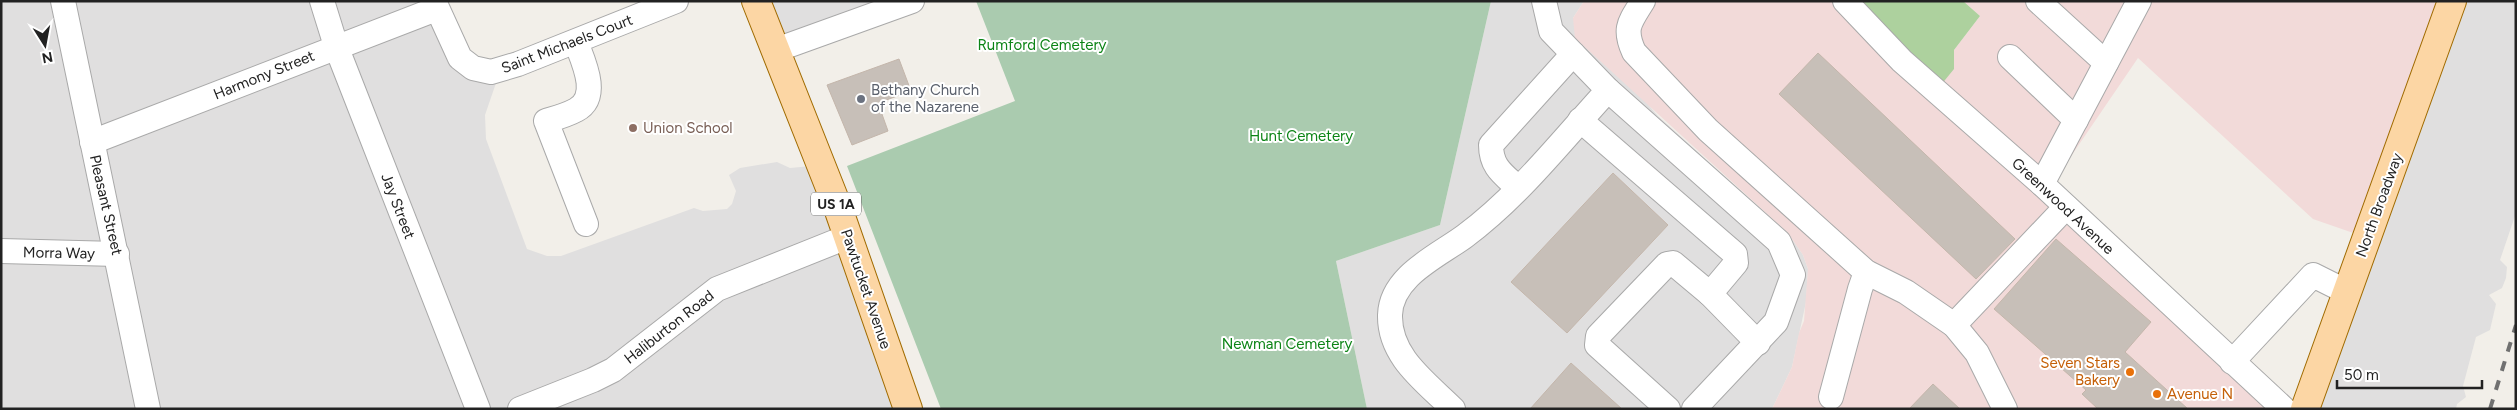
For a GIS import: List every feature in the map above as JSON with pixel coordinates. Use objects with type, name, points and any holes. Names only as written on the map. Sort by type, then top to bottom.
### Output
[{"type":"main road","name":"Pawtucket Avenue","points":[[756,1],[847,237],[908,409]]},
{"type":"main road","name":"North Broadway","points":[[2305,409],[2452,1]]},
{"type":"street","name":"Pleasant Street","points":[[63,1],[92,142],[118,254],[148,409]]},
{"type":"street","name":"Jay Street","points":[[322,1],[336,46],[478,409]]},
{"type":"street","name":"Saint Michaels Court","points":[[435,5],[460,58],[473,68],[490,72],[518,64],[576,42],[676,1]]},
{"type":"street","points":[[776,50],[912,1]]},
{"type":"street","points":[[1544,1],[1551,31],[1608,90],[1779,242],[1793,275],[1776,322],[1694,409]]},
{"type":"street","points":[[1643,1],[1628,24],[1628,39],[1634,52],[1708,130],[1866,272],[1906,292],[1954,325],[1977,353],[2005,409]]},
{"type":"street","name":"Greenwood Avenue","points":[[1845,1],[1902,61],[2042,184],[2284,409]]},
{"type":"street","points":[[2038,1],[2106,63]]},
{"type":"street","points":[[2042,184],[2139,1]]},
{"type":"street","name":"Harmony Street","points":[[92,142],[435,5]]},
{"type":"street","points":[[576,42],[589,78],[588,95],[578,109],[546,121],[586,224]]},
{"type":"street","points":[[1518,188],[1497,168],[1491,158],[1491,145],[1573,54]]},
{"type":"street","points":[[2010,57],[2076,120]]},
{"type":"street","points":[[1454,409],[1402,360],[1390,316],[1394,296],[1404,280],[1468,234],[1518,188],[1608,90]]},
{"type":"street","points":[[1580,120],[1735,254],[1736,263],[1710,294]]},
{"type":"street","points":[[1954,325],[2066,207]]},
{"type":"street","name":"Haliburton Road","points":[[520,409],[613,370],[717,289],[847,237]]},
{"type":"street","name":"Morra Way","points":[[1,251],[118,254]]},
{"type":"street","points":[[1668,409],[1597,345],[1598,336],[1667,264],[1674,263],[1710,294],[1758,342]]},
{"type":"street","points":[[1831,397],[1866,272]]},
{"type":"street","points":[[2232,362],[2313,275],[2347,292]]},
{"type":"shaded area","points":[[1,1],[426,1],[448,48],[507,73],[496,83],[485,115],[486,139],[527,249],[547,256],[561,256],[694,208],[703,211],[727,209],[732,204],[736,191],[729,175],[740,168],[777,162],[790,168],[822,165],[913,409],[1,409]]},
{"type":"shaded area","points":[[758,1],[886,1],[776,43]]},
{"type":"shaded area","points":[[1491,1],[1584,1],[1573,18],[1658,116],[1788,233],[1803,255],[1808,269],[1806,302],[1792,367],[1772,409],[1367,409],[1336,261],[1440,225]]},
{"type":"shaded area","points":[[1584,1],[1845,1],[1954,69],[1954,50],[1980,16],[1963,1],[2454,1],[2362,236],[2313,219],[2138,58],[2050,187],[2296,409],[1772,409],[1792,367],[1799,333],[1804,321],[1808,269],[1803,255],[1788,233],[1575,38],[1573,18]]},
{"type":"shaded area","points":[[2454,1],[2516,1],[2516,213],[2500,260],[2507,267],[2506,278],[2502,288],[2489,295],[2496,304],[2490,330],[2476,337],[2463,386],[2466,397],[2457,404],[2456,409],[2302,409]]},
{"type":"green space","name":"Hunt Cemetery","points":[[976,1],[1491,1],[1440,225],[1336,261],[1367,409],[941,409],[847,166],[1015,101]]},
{"type":"green space","points":[[1845,1],[1963,1],[1980,16],[1954,50],[1954,69],[1936,91]]},
{"type":"building","points":[[1818,53],[2015,239],[1976,279],[1779,94]]},
{"type":"building","name":"Bethany Church of the Nazarene","points":[[899,59],[911,91],[878,103],[888,131],[852,145],[827,85]]},
{"type":"building","points":[[1613,173],[1668,225],[1567,333],[1511,282]]},
{"type":"building","points":[[2056,239],[2151,322],[2125,352],[2188,409],[2098,409],[2082,394],[2086,390],[1994,309]]},
{"type":"building","points":[[1571,363],[1622,409],[1530,409]]},
{"type":"building","points":[[1933,384],[1960,409],[1909,409]]},
{"type":"railway","points":[[2490,409],[2516,325]]},
{"type":"place","name":"Bethany Church of the Nazarene","points":[[861,99]]},
{"type":"place","name":"Union School","points":[[633,128]]},
{"type":"place","name":"Seven Stars Bakery","points":[[2130,372]]},
{"type":"place","name":"Avenue N","points":[[2157,394]]},
{"type":"park label","name":"Rumford Cemetery","points":[[1042,45]]},
{"type":"park label","name":"Newman Cemetery","points":[[1287,344]]}]
